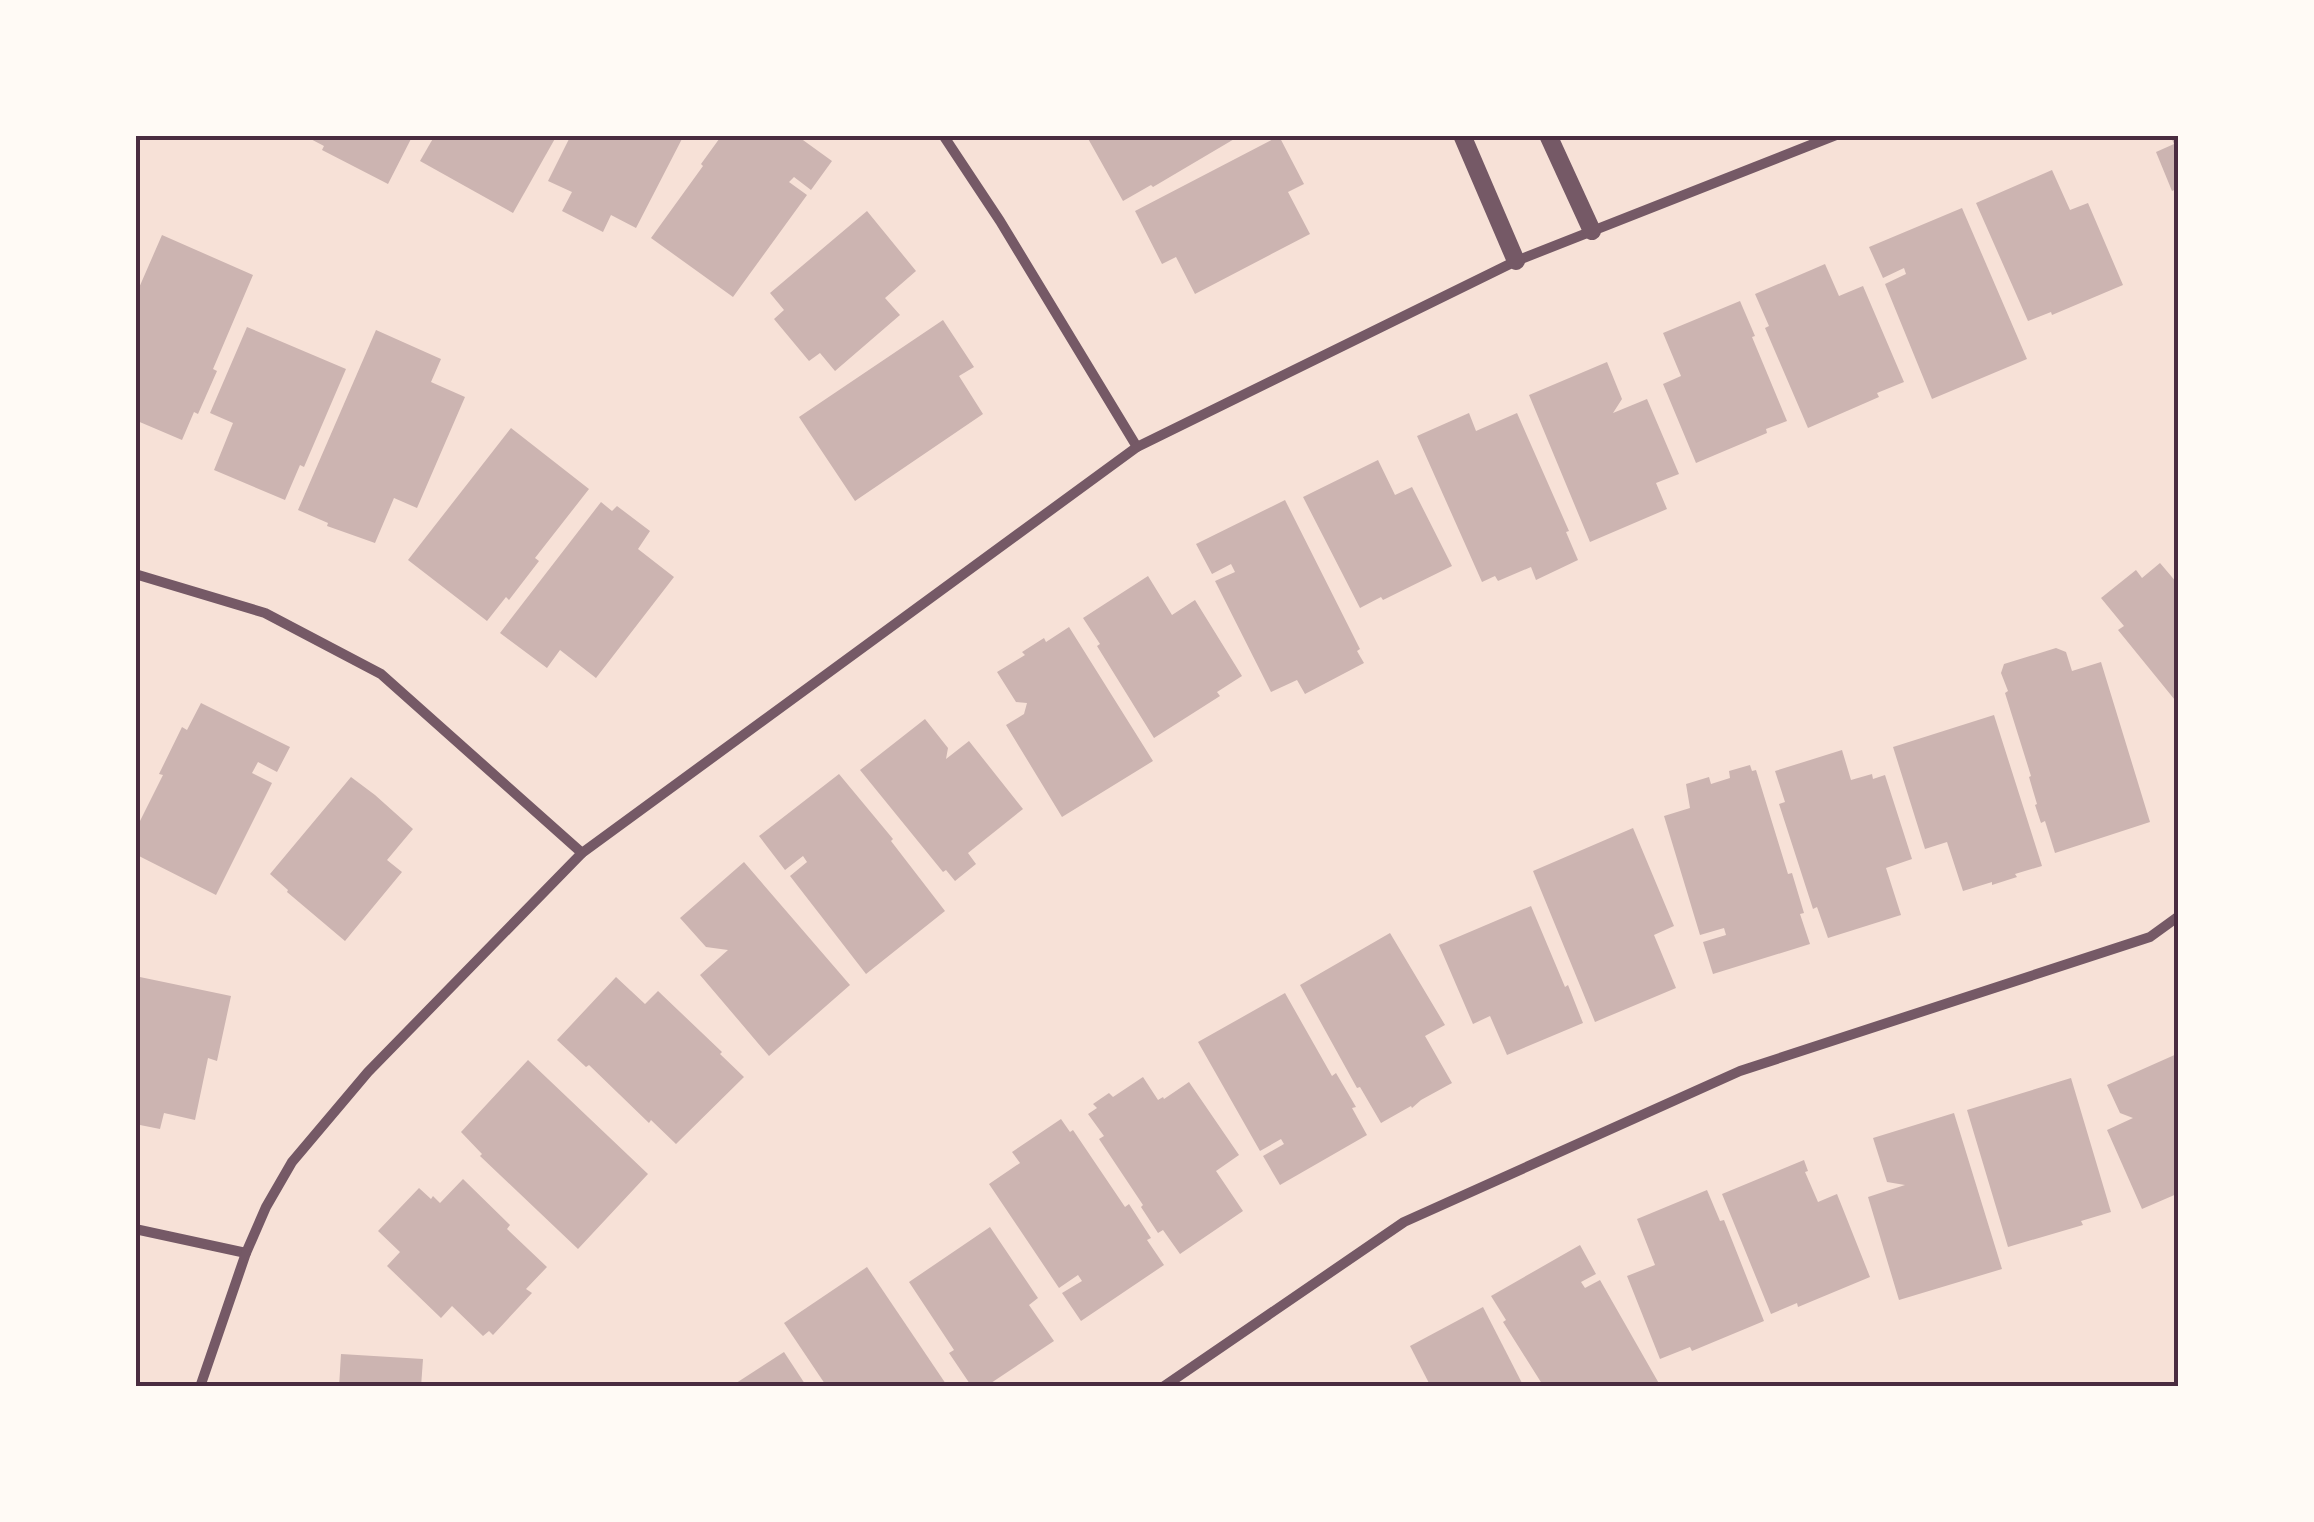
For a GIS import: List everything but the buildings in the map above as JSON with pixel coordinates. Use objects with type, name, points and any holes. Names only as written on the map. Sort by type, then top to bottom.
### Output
[{"type":"street","points":[[943,135],[1010,237],[1137,447]]},
{"type":"street","points":[[1462,135],[1516,261]]},
{"type":"street","points":[[1548,135],[1592,230]]},
{"type":"street","points":[[200,1387],[246,1253],[292,1162],[368,1072],[582,853],[1137,447],[1516,261],[1836,135]]},
{"type":"street","points":[[135,574],[266,614],[381,674],[582,853]]},
{"type":"street","points":[[1163,1387],[1404,1222],[1740,1071],[2150,938],[2179,916]]},
{"type":"street","points":[[135,1229],[246,1253]]}]
